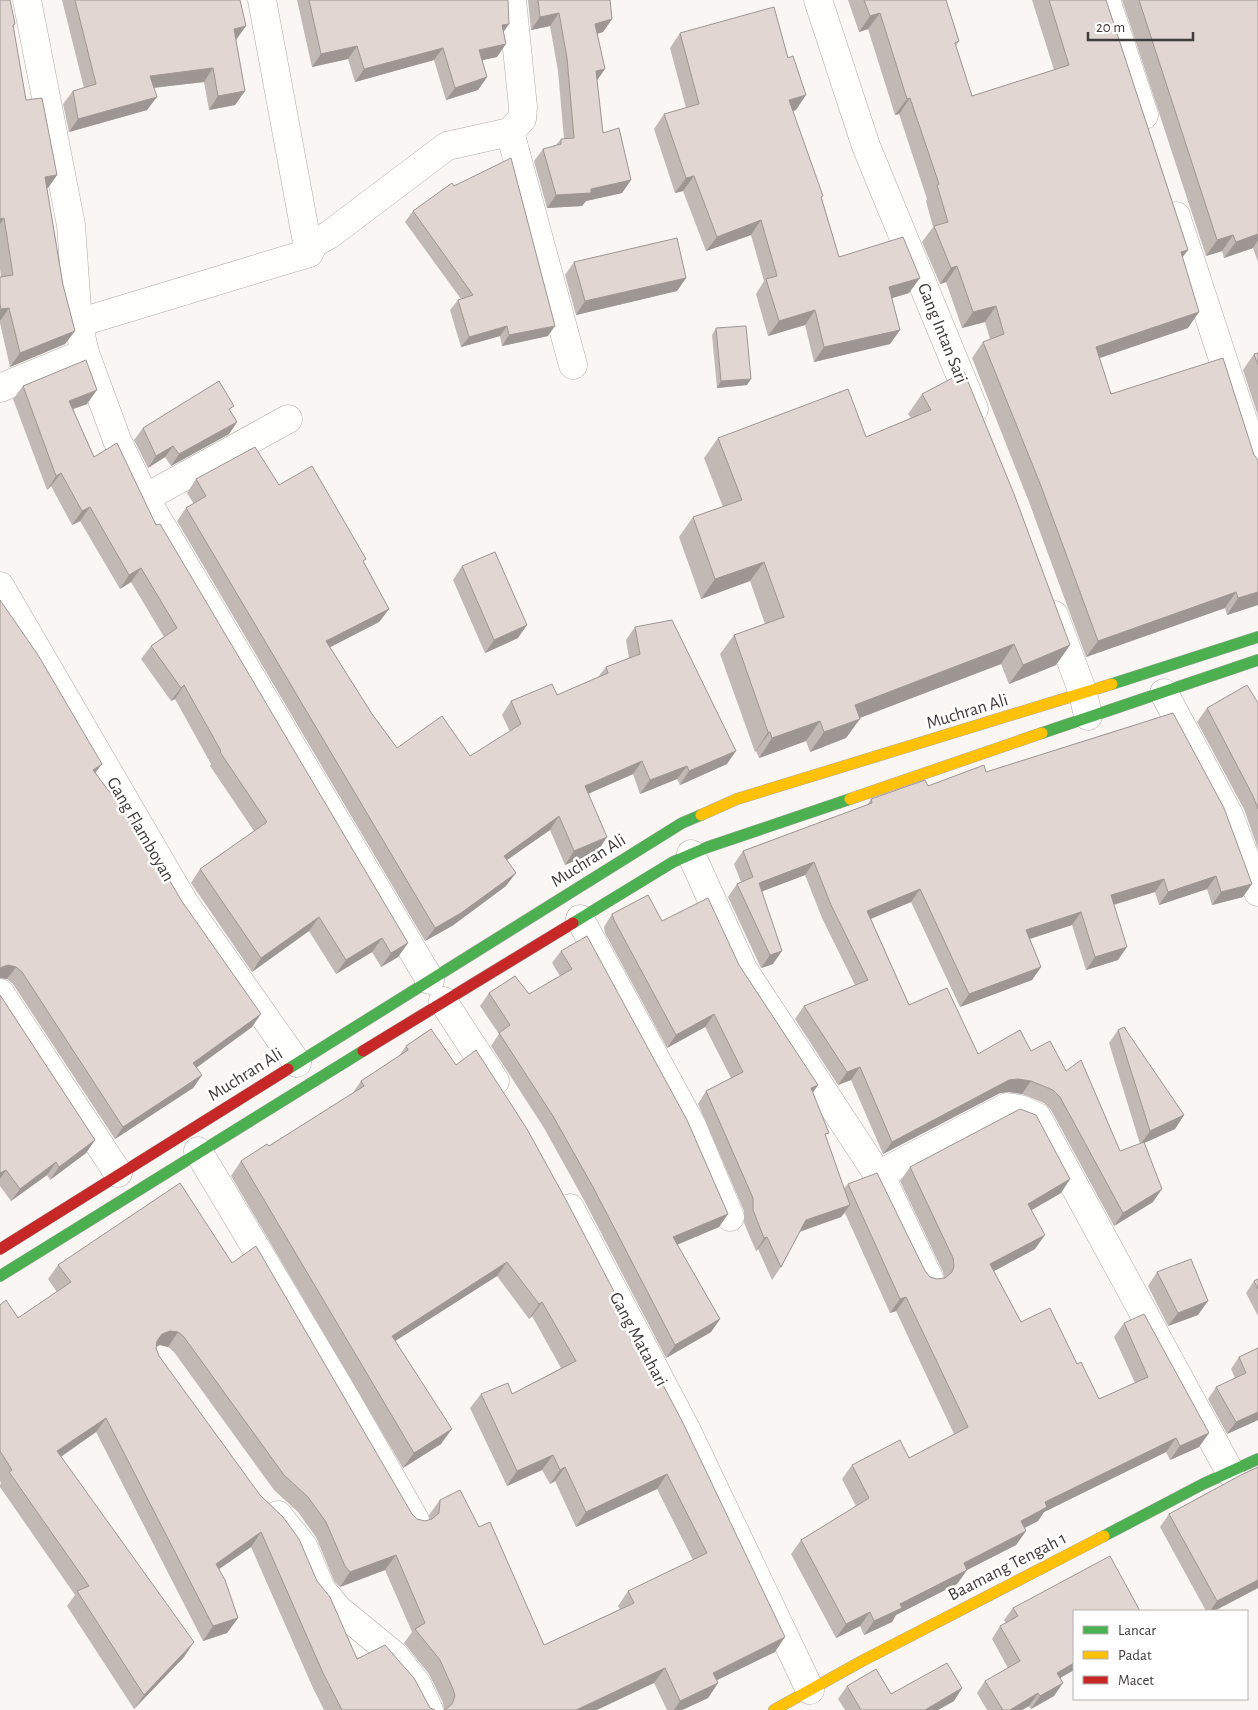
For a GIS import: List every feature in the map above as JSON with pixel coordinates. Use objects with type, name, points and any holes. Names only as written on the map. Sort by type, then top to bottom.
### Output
[{"type":"street","points":[[27,0],[71,225],[78,323],[86,353],[117,440],[145,498],[436,991],[510,1104]]},
{"type":"street","points":[[262,0],[309,253]]},
{"type":"street","points":[[78,323],[309,253],[314,243],[329,235],[447,146],[510,132],[522,119],[512,0]]},
{"type":"street","name":"Gang Intan Sari","points":[[818,0],[866,146],[985,434]]},
{"type":"street","points":[[1106,0],[1152,140]]},
{"type":"street","points":[[510,132],[574,365]]},
{"type":"street","points":[[1170,196],[1258,466]]},
{"type":"street","points":[[0,388],[86,353]]},
{"type":"street","points":[[145,498],[288,419]]},
{"type":"street","name":"Gang Flamboyan","points":[[0,586],[180,897],[297,1063]]},
{"type":"street","points":[[1046,591],[1086,705]]},
{"type":"street","name":"Muchran Ali","points":[[0,1249],[297,1063],[580,919],[690,854],[1086,705],[1258,637]]},
{"type":"street","name":"Muchran Ali","points":[[0,1276],[198,1152],[668,831],[697,816],[736,799],[1086,705],[1164,693],[1258,660]]},
{"type":"street","points":[[1164,693],[1229,815],[1258,892]]},
{"type":"street","points":[[690,854],[743,969],[886,1187],[929,1278]]},
{"type":"street","points":[[580,919],[692,1126],[730,1217]]},
{"type":"street","points":[[0,993],[118,1174]]},
{"type":"street","points":[[878,1175],[1007,1107],[1020,1108],[1036,1117],[1230,1472]]},
{"type":"street","points":[[198,1152],[342,1392],[415,1520]]},
{"type":"street","name":"Gang Matahari","points":[[556,1183],[687,1431],[810,1690]]},
{"type":"street","name":"Baamang Tengah 1","points":[[774,1710],[1258,1459]]},
{"type":"street","points":[[262,1500],[285,1521],[303,1546],[321,1588],[338,1609],[394,1655],[416,1684],[429,1710]]},
{"type":"building","points":[[0,0],[10,0],[26,100],[42,98],[57,175],[45,177],[63,285],[75,331],[20,353],[9,308],[1,309],[0,304],[0,277],[13,275],[4,218],[0,219]]},
{"type":"building","points":[[75,0],[240,0],[246,26],[234,29],[245,91],[218,96],[213,68],[150,76],[157,97],[78,119],[73,91],[96,84]]},
{"type":"building","points":[[309,0],[508,0],[509,24],[502,25],[506,44],[479,50],[487,77],[455,88],[443,48],[364,69],[357,46],[321,54]]},
{"type":"building","points":[[538,0],[610,0],[612,19],[595,24],[605,69],[596,71],[603,133],[619,128],[631,180],[591,189],[591,193],[556,195],[543,149],[561,144],[561,139],[574,138],[567,58],[559,13],[540,17]]},
{"type":"building","points":[[864,0],[946,0],[959,41],[955,43],[972,96],[1069,65],[1049,0],[1106,0],[1188,250],[1181,252],[1199,312],[1096,347],[1111,394],[1223,358],[1254,455],[1258,460],[1258,592],[1238,598],[1236,592],[1098,641],[1041,486],[983,342],[1004,334],[996,306],[973,312],[957,266],[951,268],[934,226],[948,222],[937,185],[939,184],[910,98],[907,99],[880,13],[870,16]]},
{"type":"building","points":[[1139,0],[1258,0],[1258,234],[1236,242],[1233,235],[1217,240]]},
{"type":"building","points":[[774,7],[788,58],[793,56],[806,95],[789,100],[823,196],[821,197],[839,257],[903,237],[920,278],[889,287],[900,330],[824,347],[815,310],[779,321],[766,279],[777,276],[761,220],[717,237],[694,176],[686,178],[664,114],[699,104],[680,33]]},
{"type":"building","points":[[511,158],[555,326],[509,335],[507,326],[469,337],[458,300],[473,295],[413,211],[452,183],[454,186]]},
{"type":"building","points":[[677,238],[686,278],[585,301],[574,262]]},
{"type":"building","points":[[746,326],[751,379],[721,381],[716,328]]},
{"type":"building","points":[[1258,353],[1258,365],[1254,354]]},
{"type":"building","points":[[86,360],[97,390],[69,401],[94,457],[117,443],[156,525],[160,524],[408,943],[391,953],[382,938],[346,960],[319,917],[261,958],[200,869],[267,822],[220,752],[184,685],[181,688],[151,646],[177,628],[141,568],[129,575],[90,507],[82,511],[61,473],[56,476],[23,386]]},
{"type":"building","points":[[964,372],[1014,494],[1070,645],[1023,665],[1014,644],[855,705],[860,719],[824,732],[820,721],[772,738],[770,732],[768,732],[734,635],[784,617],[764,562],[715,579],[693,517],[742,500],[718,438],[848,389],[866,437],[931,410],[922,394]]},
{"type":"building","points":[[219,381],[234,406],[229,409],[237,422],[179,454],[173,446],[156,456],[143,428]]},
{"type":"building","points":[[255,447],[279,485],[312,466],[366,559],[363,561],[389,609],[326,641],[372,714],[397,748],[442,716],[470,756],[521,724],[511,701],[552,684],[557,695],[608,673],[606,667],[640,654],[635,627],[672,620],[736,751],[689,771],[687,766],[650,780],[642,761],[585,786],[607,837],[574,851],[559,816],[504,856],[516,873],[461,913],[435,928],[186,508],[206,496],[196,479]]},
{"type":"building","points":[[495,552],[527,625],[494,640],[462,566]]},
{"type":"building","points":[[0,600],[38,655],[102,764],[93,770],[146,840],[181,900],[261,1014],[193,1063],[202,1075],[123,1127],[22,972],[16,967],[8,965],[0,968]]},
{"type":"building","points":[[1247,685],[1258,703],[1258,809],[1207,708]]},
{"type":"building","points":[[1173,713],[1224,808],[1252,884],[1221,892],[1216,876],[1168,892],[1164,879],[1111,895],[1127,947],[1095,957],[1081,912],[1026,930],[1041,967],[969,994],[920,889],[867,911],[909,1005],[947,988],[978,1054],[1020,1030],[1031,1051],[1050,1041],[1066,1071],[1081,1060],[1120,1151],[1144,1142],[1162,1189],[1123,1213],[1060,1097],[1053,1090],[1031,1081],[1009,1080],[892,1142],[860,1067],[847,1072],[804,1006],[868,980],[831,905],[814,862],[759,883],[782,951],[770,955],[737,884],[753,877],[743,851],[872,803],[871,799],[925,780],[928,786],[984,765],[986,772]]},
{"type":"building","points":[[648,895],[662,921],[708,898],[739,965],[818,1085],[811,1088],[829,1133],[825,1134],[850,1205],[806,1220],[781,1267],[767,1237],[764,1238],[753,1210],[753,1198],[706,1091],[743,1072],[714,1014],[676,1035],[614,920],[612,914]]},
{"type":"building","points":[[587,936],[687,1120],[728,1214],[673,1237],[720,1319],[675,1345],[593,1187],[553,1116],[499,1033],[510,1025],[489,993],[515,976],[529,994],[572,969],[561,951]]},
{"type":"building","points":[[0,995],[95,1140],[59,1167],[56,1162],[20,1189],[6,1170],[0,1173]]},
{"type":"building","points":[[1124,1027],[1184,1115],[1150,1131],[1118,1030]]},
{"type":"building","points":[[431,1029],[456,1065],[476,1050],[527,1129],[683,1423],[785,1637],[713,1673],[718,1683],[680,1701],[665,1668],[576,1710],[445,1710],[452,1704],[455,1696],[453,1689],[440,1660],[415,1629],[425,1623],[396,1555],[350,1572],[345,1566],[326,1522],[308,1497],[284,1475],[184,1337],[178,1332],[170,1331],[162,1334],[157,1341],[156,1348],[159,1356],[260,1495],[283,1517],[299,1539],[317,1581],[330,1597],[357,1659],[385,1645],[414,1678],[430,1708],[435,1710],[342,1710],[323,1673],[261,1532],[216,1564],[225,1580],[238,1618],[213,1626],[106,1418],[57,1451],[194,1642],[144,1695],[77,1591],[89,1586],[9,1472],[12,1470],[0,1451],[0,1305],[6,1300],[18,1318],[71,1282],[58,1265],[180,1183],[232,1263],[256,1246],[412,1514],[417,1519],[425,1521],[432,1519],[439,1513],[440,1500],[460,1490],[479,1527],[490,1522],[544,1645],[634,1603],[628,1591],[707,1553],[667,1474],[586,1512],[565,1467],[560,1470],[553,1455],[517,1471],[481,1394],[508,1383],[512,1394],[576,1361],[542,1302],[539,1304],[507,1262],[392,1336],[452,1429],[414,1453],[241,1161],[267,1144],[269,1146],[364,1086],[361,1081],[408,1050],[406,1046]]},
{"type":"building","points":[[1020,1109],[1036,1115],[1070,1179],[1028,1204],[1045,1235],[990,1264],[1021,1322],[1050,1308],[1077,1364],[1081,1362],[1099,1399],[1148,1377],[1124,1323],[1144,1314],[1209,1433],[1180,1446],[1176,1438],[1045,1502],[1047,1507],[1021,1521],[1026,1531],[964,1563],[967,1570],[900,1604],[902,1608],[874,1621],[870,1612],[846,1624],[801,1540],[869,1498],[852,1465],[900,1440],[909,1458],[968,1427],[906,1297],[900,1299],[848,1184],[877,1173],[925,1271],[930,1277],[937,1279],[945,1278],[952,1272],[954,1266],[953,1258],[910,1167]]},
{"type":"building","points":[[1191,1259],[1208,1301],[1178,1313],[1157,1272]]},
{"type":"building","points":[[1258,1279],[1258,1289],[1254,1281]]},
{"type":"building","points":[[1258,1348],[1258,1412],[1236,1422],[1216,1387],[1246,1373],[1239,1357]]},
{"type":"building","points":[[1258,1467],[1258,1580],[1217,1601],[1169,1514]]},
{"type":"building","points":[[1110,1556],[1139,1610],[1073,1610],[1073,1664],[1057,1673],[1063,1683],[1040,1696],[1038,1693],[1010,1710],[1003,1710],[985,1681],[1020,1661],[1000,1626],[1018,1616],[1013,1608]]},
{"type":"building","points":[[947,1663],[962,1688],[925,1710],[861,1710],[847,1686],[876,1669],[891,1694]]},
{"type":"traffic: fast","points":[[1112,684],[1258,637]]},
{"type":"traffic: fast","points":[[1042,733],[1258,660]]},
{"type":"traffic: fast","points":[[573,923],[673,862],[708,847],[850,799]]},
{"type":"traffic: fast","points":[[288,1069],[682,823],[701,815]]},
{"type":"traffic: fast","points":[[0,1276],[363,1051]]},
{"type":"traffic: fast","points":[[1104,1536],[1203,1484],[1258,1459]]},
{"type":"traffic: slow","points":[[701,815],[737,799],[1112,684]]},
{"type":"traffic: slow","points":[[850,799],[1042,733]]},
{"type":"traffic: slow","points":[[774,1710],[862,1661],[1104,1536]]},
{"type":"traffic: jam","points":[[363,1051],[573,923]]},
{"type":"traffic: jam","points":[[0,1249],[288,1069]]}]
